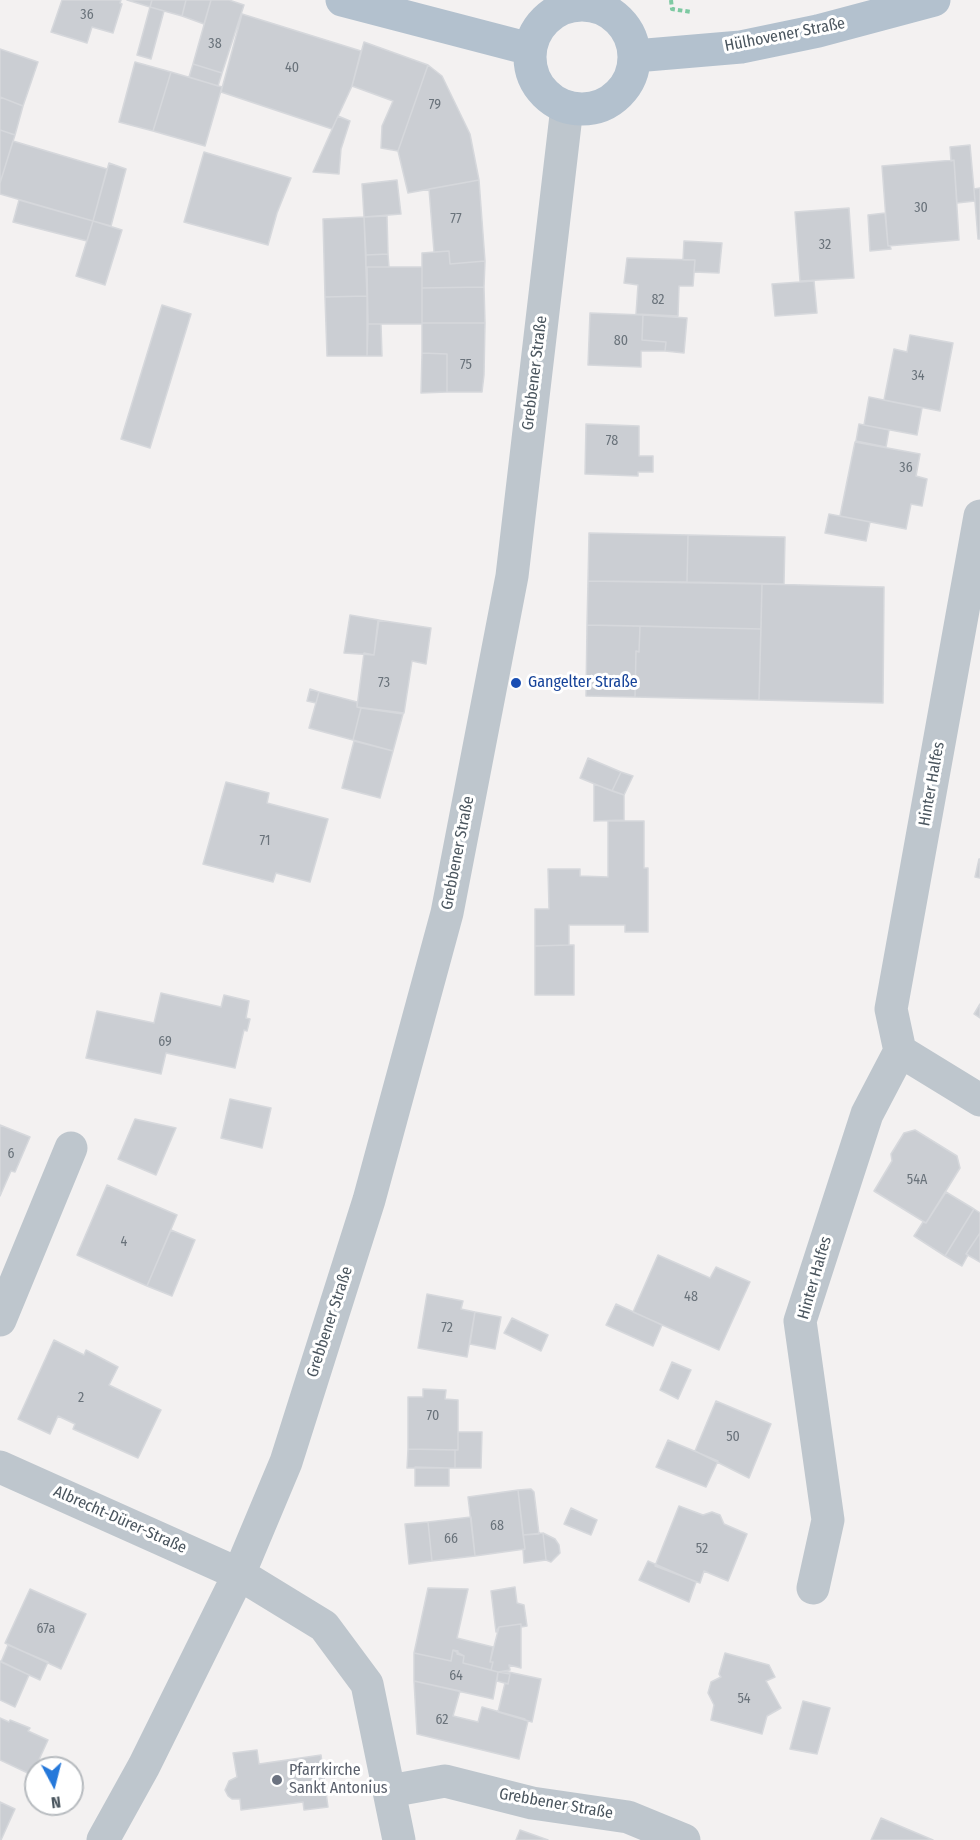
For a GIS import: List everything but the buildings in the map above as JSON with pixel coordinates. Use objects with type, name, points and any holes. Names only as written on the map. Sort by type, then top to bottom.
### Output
[{"type":"main road","points":[[342,0],[530,49]]},
{"type":"main road","name":"Hülhovener Straße","points":[[634,56],[741,47],[828,28],[934,0]]},
{"type":"main road","points":[[600,3],[624,26],[632,40],[634,56],[632,73],[625,87],[614,99],[599,106],[583,109],[567,107],[550,98],[538,84],[531,67],[530,49],[543,22],[555,12],[568,7],[600,3]]},
{"type":"street","name":"Grebbener Straße","points":[[103,1840],[144,1766],[239,1574],[286,1462],[369,1200],[447,913],[512,576],[567,107]]},
{"type":"street","name":"Hinter Halfes","points":[[813,1588],[828,1520],[800,1321],[867,1114],[900,1051],[891,1010],[980,516]]},
{"type":"street","points":[[900,1051],[980,1100]]},
{"type":"street","points":[[0,1320],[71,1148]]},
{"type":"street","name":"Albrecht-Dürer-Straße","points":[[0,1467],[239,1574]]},
{"type":"street","points":[[239,1574],[324,1626],[367,1684],[399,1840]]},
{"type":"street","name":"Grebbener Straße","points":[[390,1791],[445,1780],[532,1803],[628,1817],[684,1840]]},
{"type":"place","name":"Gangelter Straße","points":[[516,683]]},
{"type":"place","name":"Pfarrkirche Sankt Antonius","points":[[277,1780]]}]
